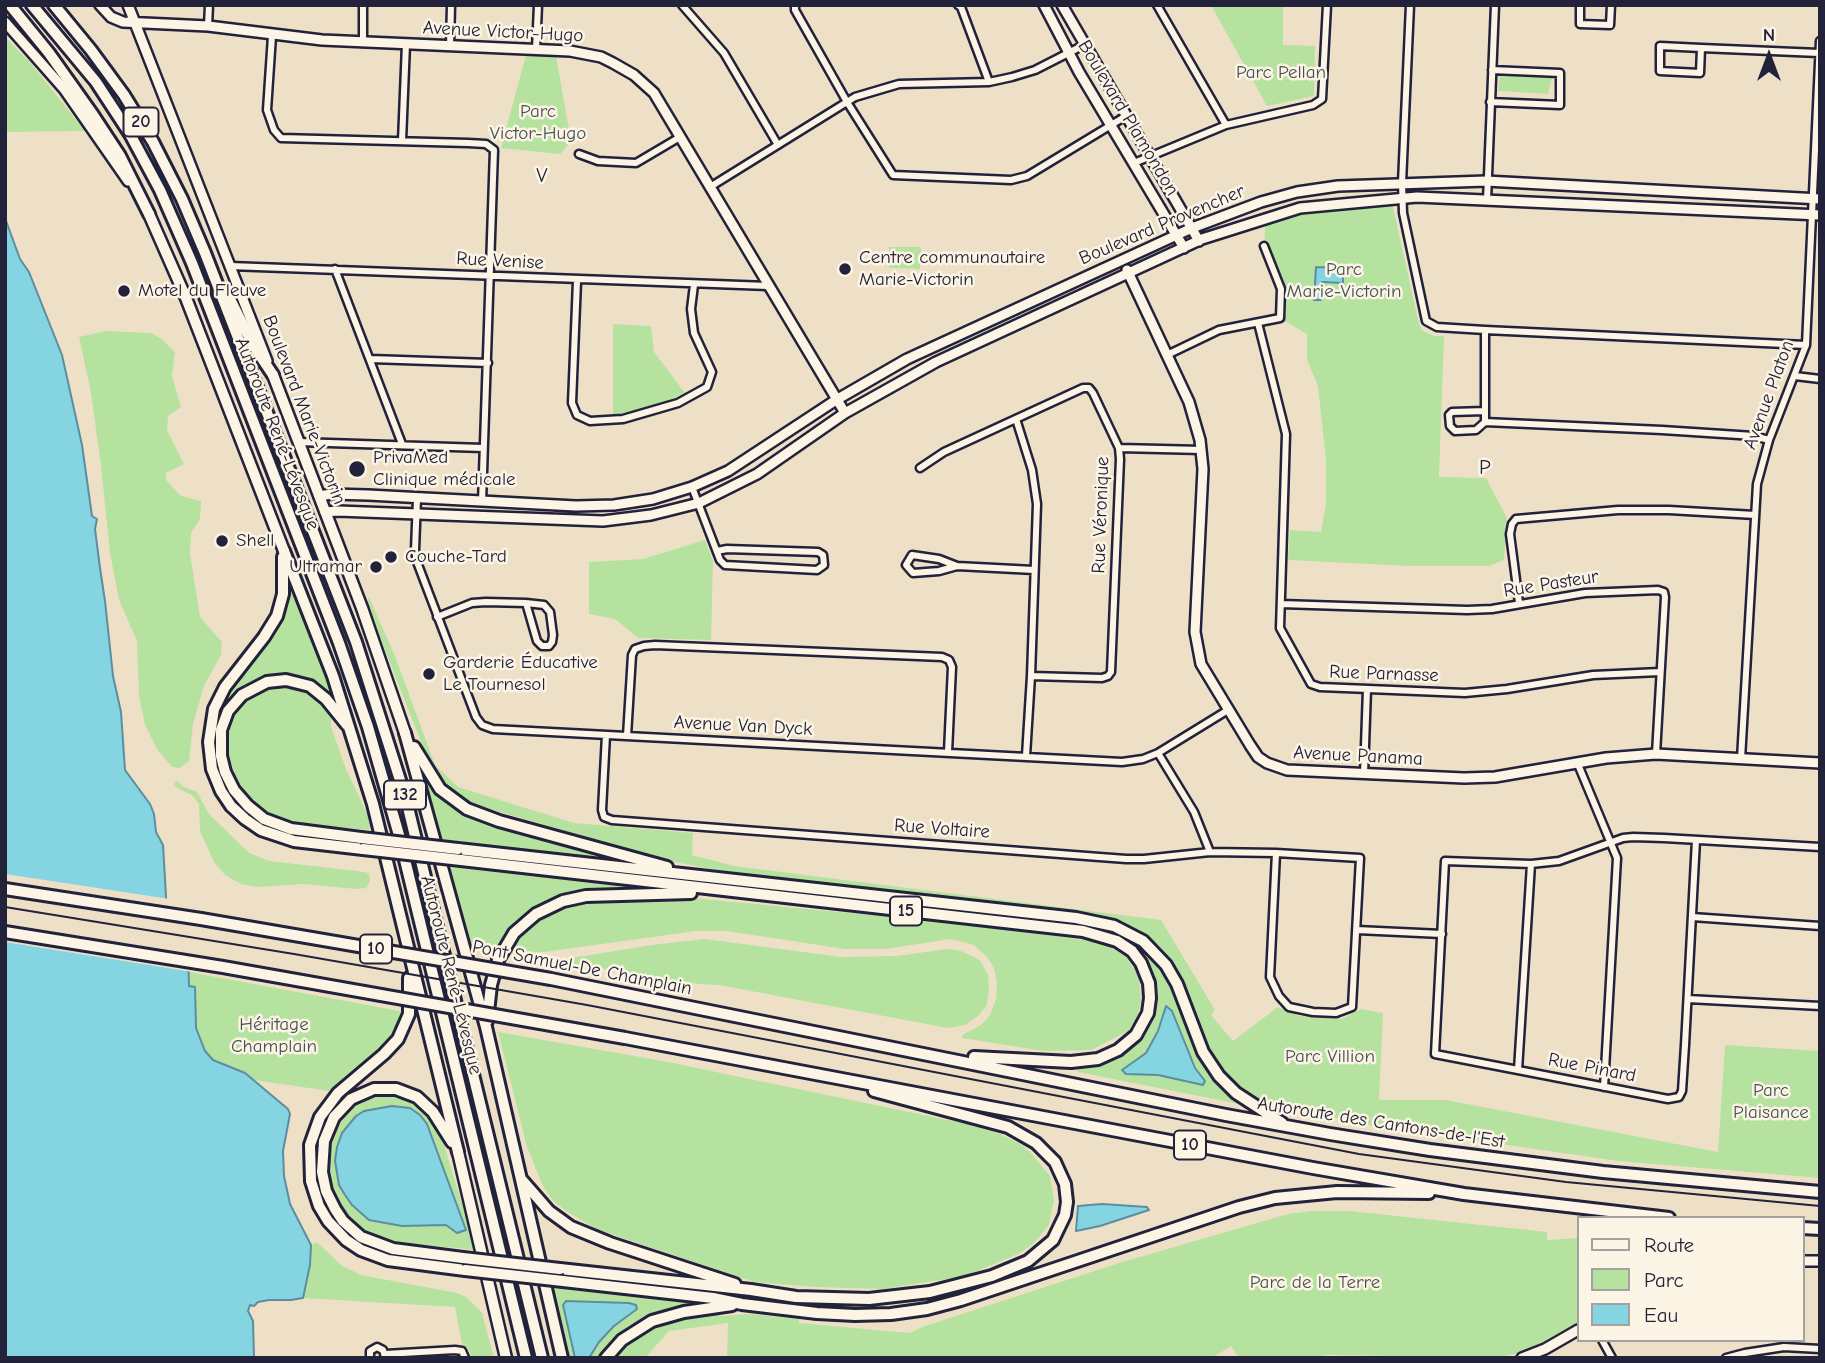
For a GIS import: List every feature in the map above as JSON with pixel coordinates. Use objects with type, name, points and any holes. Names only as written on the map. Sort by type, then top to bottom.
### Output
[{"type":"highway","points":[[10,5],[49,53],[93,115],[120,156],[149,214]]},
{"type":"highway","name":"Autoroute René-Lévesque","points":[[32,5],[96,82],[130,134],[160,190],[192,263],[339,643],[368,727],[399,835],[526,1358]]},
{"type":"highway","name":"Autoroute René-Lévesque","points":[[54,5],[103,66],[146,130],[174,183],[205,253],[345,612],[393,752],[429,889],[542,1358]]},
{"type":"highway","points":[[205,253],[253,345],[273,375]]},
{"type":"highway","points":[[284,551],[350,728],[378,823],[458,1152]]},
{"type":"highway","points":[[284,551],[283,594],[277,616],[225,687],[214,709],[209,741],[212,769],[221,791],[245,819],[261,830],[294,841],[362,843],[694,875],[1102,923],[1125,930],[1151,948],[1170,970],[1203,1052],[1219,1076],[1240,1096],[1288,1126]]},
{"type":"highway","points":[[350,728],[314,688],[291,681],[267,682],[247,692],[228,711],[221,730],[221,756],[232,786],[244,803],[260,816],[292,829],[362,843]]},
{"type":"highway","points":[[405,733],[440,789],[467,809],[499,821],[694,875]]},
{"type":"highway","points":[[405,733],[486,1027],[562,1358]]},
{"type":"highway","points":[[460,854],[744,894]]},
{"type":"highway","name":"Pont Samuel-De Champlain","points":[[5,889],[475,965],[943,1056]]},
{"type":"highway","points":[[486,1027],[491,985],[498,960],[514,933],[543,910],[569,899],[603,895],[744,894]]},
{"type":"highway","name":"15","points":[[744,894],[1092,933],[1127,947],[1146,973],[1150,998],[1144,1022],[1132,1040],[1110,1055],[1071,1062],[943,1056]]},
{"type":"highway","name":"10","points":[[5,932],[275,975],[663,1045],[1313,1168],[1464,1194],[1653,1216]]},
{"type":"highway","points":[[407,947],[411,1000],[405,1026],[398,1039],[384,1054],[344,1087],[325,1110],[310,1145],[311,1181],[319,1206],[328,1221],[346,1240],[361,1250],[387,1260],[560,1269],[796,1297],[849,1300],[897,1297],[952,1287],[1007,1270],[1033,1257],[1053,1240],[1065,1215],[1066,1191],[1058,1168],[1042,1147],[1008,1127],[804,1072]]},
{"type":"highway","name":"Autoroute des Cantons-de-l'Est","points":[[943,1056],[1288,1126],[1430,1150],[1670,1180],[1820,1192]]},
{"type":"highway","points":[[458,1152],[437,1117],[421,1100],[401,1090],[379,1088],[355,1097],[337,1112],[325,1135],[321,1165],[324,1184],[331,1203],[343,1221],[361,1237],[393,1249],[563,1281],[713,1298],[742,1304],[855,1315],[913,1311],[961,1300],[1229,1210],[1275,1198],[1337,1192],[1464,1194]]},
{"type":"highway","points":[[522,1180],[549,1211],[571,1227],[610,1243],[751,1290]]},
{"type":"highway","points":[[606,1358],[622,1340],[652,1321],[684,1312],[742,1304]]},
{"type":"main road","points":[[149,214],[186,298],[284,551]]},
{"type":"main road","name":"Boulevard Marie-Victorin","points":[[273,375],[372,637],[405,733]]},
{"type":"main road","points":[[458,1152],[506,1358]]},
{"type":"street","points":[[100,5],[105,13],[116,20],[135,23]]},
{"type":"street","name":"Boulevard Marie-Victorin","points":[[128,5],[273,375]]},
{"type":"street","points":[[208,26],[209,5]]},
{"type":"street","points":[[363,5],[363,43]]},
{"type":"street","points":[[450,46],[452,5]]},
{"type":"street","points":[[536,50],[538,5]]},
{"type":"street","points":[[682,5],[724,53],[778,145]]},
{"type":"street","points":[[795,5],[795,10],[847,102],[893,175],[1012,180],[1027,176],[1126,116]]},
{"type":"street","points":[[958,5],[989,82]]},
{"type":"street","name":"Boulevard Plamondon","points":[[1044,5],[1068,54],[1184,248]]},
{"type":"street","name":"Boulevard Plamondon","points":[[1062,5],[1199,241]]},
{"type":"street","points":[[1157,5],[1226,125]]},
{"type":"street","points":[[1134,163],[1226,125],[1313,105],[1322,99],[1327,5]]},
{"type":"street","points":[[1410,5],[1402,183],[1404,213],[1426,321],[1437,327],[1806,345]]},
{"type":"street","points":[[1487,200],[1495,5]]},
{"type":"street","points":[[1580,5],[1580,24],[1610,25],[1611,5]]},
{"type":"street","points":[[5,22],[43,63],[83,114],[149,214]]},
{"type":"street","name":"Avenue Victor-Hugo","points":[[135,23],[208,26],[272,36],[363,43],[586,53],[601,57],[634,75],[654,93],[845,413]]},
{"type":"street","points":[[272,36],[267,110],[274,130],[281,138],[486,144],[494,149],[482,502]]},
{"type":"street","name":"Avenue Platon","points":[[1741,760],[1755,515],[1761,463],[1806,345],[1816,215],[1820,41]]},
{"type":"street","points":[[402,141],[406,44]]},
{"type":"street","points":[[710,187],[847,102],[899,84],[989,82],[1034,70],[1084,45]]},
{"type":"street","points":[[1702,48],[1700,73],[1660,71],[1660,46],[1819,53]]},
{"type":"street","points":[[1490,102],[1560,105],[1560,74],[1492,70]]},
{"type":"street","points":[[579,154],[598,161],[636,163],[680,136]]},
{"type":"street","name":"Boulevard Provencher","points":[[319,496],[350,494],[576,506],[614,505],[653,499],[692,487],[747,460],[836,400],[929,349],[1177,234],[1261,202],[1297,192],[1338,186],[1486,181],[1816,199]]},
{"type":"street","name":"Boulevard Provencher","points":[[325,512],[603,522],[651,515],[699,503],[757,474],[845,413],[935,362],[1199,241],[1300,208],[1403,198],[1816,215]]},
{"type":"street","points":[[1167,355],[1219,330],[1280,318],[1281,289],[1264,246]]},
{"type":"street","name":"Avenue Panama","points":[[1122,260],[1194,416],[1202,450],[1195,632],[1201,664],[1258,757],[1277,769],[1464,778],[1656,754],[1820,763]]},
{"type":"street","name":"Rue Venise","points":[[230,266],[768,286]]},
{"type":"street","points":[[335,269],[402,444]]},
{"type":"street","points":[[577,281],[572,403],[577,415],[590,421],[623,419],[678,403],[706,387],[712,372],[694,333],[691,309],[694,285]]},
{"type":"street","name":"Rue Parnasse","points":[[1258,323],[1286,434],[1280,628],[1311,684],[1320,687],[1487,692],[1594,675],[1660,672]]},
{"type":"street","points":[[1485,330],[1485,422]]},
{"type":"street","points":[[929,349],[935,362]]},
{"type":"street","points":[[371,359],[488,363]]},
{"type":"street","points":[[1795,376],[1820,379]]},
{"type":"street","name":"Rue Véronique","points":[[920,468],[944,452],[1083,388],[1089,388],[1119,448],[1121,473],[1111,672],[1102,678],[1031,676]]},
{"type":"street","points":[[1485,411],[1452,412],[1449,415],[1450,426],[1455,431],[1476,430],[1485,422],[1662,430],[1754,436],[1769,440]]},
{"type":"street","points":[[1016,419],[1026,445],[1036,490],[1026,756]]},
{"type":"street","points":[[298,442],[483,449]]},
{"type":"street","points":[[1119,448],[1202,450]]},
{"type":"street","points":[[692,487],[720,560],[725,565],[817,570],[824,565],[823,555],[818,552],[717,551]]},
{"type":"street","name":"Avenue Van Dyck","points":[[417,499],[416,558],[476,717],[482,725],[493,729],[1122,762],[1143,759],[1158,753],[1228,710]]},
{"type":"street","points":[[1519,603],[1510,534],[1516,519],[1618,510],[1755,515]]},
{"type":"street","points":[[957,566],[939,571],[913,573],[906,565],[912,555],[939,559],[957,566],[1034,570]]},
{"type":"street","name":"Rue Pasteur","points":[[1281,604],[1467,610],[1492,609],[1611,591],[1664,592],[1656,754]]},
{"type":"street","points":[[438,617],[472,603],[526,603],[544,605],[549,608],[553,635],[549,646],[542,646],[537,641],[526,603]]},
{"type":"street","points":[[627,736],[632,655],[635,649],[644,646],[943,657],[952,667],[948,752]]},
{"type":"street","points":[[1364,774],[1367,689]]},
{"type":"street","name":"Rue Voltaire","points":[[606,735],[602,810],[604,817],[612,820],[1126,859],[1210,852],[1360,858],[1357,930]]},
{"type":"street","points":[[1158,753],[1194,812],[1210,852]]},
{"type":"street","points":[[1577,762],[1617,858],[1604,1087]]},
{"type":"street","points":[[1518,1070],[1531,864],[1559,861],[1633,837],[1820,847]]},
{"type":"street","name":"Rue Pinard","points":[[1531,864],[1445,861],[1435,1054],[1668,1099],[1679,1097],[1682,1091],[1696,841]]},
{"type":"street","points":[[1276,853],[1270,977],[1279,996],[1289,1007],[1336,1013],[1352,1007],[1357,930],[1442,934]]},
{"type":"street","points":[[1692,917],[1820,926]]},
{"type":"street","points":[[1688,999],[1820,1006]]},
{"type":"street","points":[[1522,1358],[1545,1349],[1576,1330]]},
{"type":"street","points":[[1603,1342],[1612,1358]]},
{"type":"street","points":[[1726,1358],[1784,1347],[1820,1349]]},
{"type":"street","points":[[370,1358],[370,1351],[375,1348],[381,1348],[385,1356],[455,1350],[462,1351],[465,1358]]},
{"type":"green space","name":"Parc Pellan","points":[[1211,5],[1283,5],[1283,45],[1315,46],[1314,96],[1267,106]]},
{"type":"green space","points":[[5,37],[29,61],[85,131],[5,132]]},
{"type":"green space","name":"Parc Victor-Hugo","points":[[526,55],[556,56],[571,141],[560,154],[501,148]]},
{"type":"green space","points":[[1500,73],[1552,78],[1548,94],[1498,91]]},
{"type":"green space","name":"Parc Marie-Victorin","points":[[1392,203],[1419,324],[1423,331],[1434,336],[1444,336],[1439,477],[1486,478],[1507,518],[1504,560],[1489,566],[1410,566],[1288,560],[1290,530],[1321,532],[1326,503],[1326,460],[1318,386],[1307,360],[1307,334],[1280,318],[1281,289],[1264,246],[1266,217]]},
{"type":"green space","points":[[889,247],[921,247],[920,269],[889,268]]},
{"type":"green space","points":[[613,324],[651,326],[654,352],[685,393],[651,408],[613,415]]},
{"type":"green space","points":[[106,331],[151,333],[162,339],[175,352],[172,376],[181,407],[168,416],[167,430],[184,464],[166,473],[166,480],[181,496],[201,501],[200,519],[191,533],[190,553],[200,617],[222,642],[221,655],[204,686],[193,724],[189,761],[180,768],[172,767],[157,749],[145,725],[139,696],[137,641],[119,600],[110,553],[91,393],[79,337]]},
{"type":"green space","points":[[705,540],[713,561],[711,640],[638,638],[615,619],[589,614],[589,562],[643,559]]},
{"type":"green space","points":[[288,586],[292,586],[332,694],[316,683],[298,676],[271,676],[241,690],[221,718],[217,717],[223,697],[255,655]]},
{"type":"green space","points":[[369,597],[395,656],[435,765],[458,787],[574,823],[693,833],[692,855],[734,866],[1161,920],[1215,1010],[1211,1015],[1233,1041],[1278,1007],[1299,1016],[1323,1018],[1342,1019],[1361,1009],[1383,1013],[1379,1100],[1446,1100],[1718,1152],[1725,1045],[1820,1051],[1820,1178],[1618,1161],[1368,1125],[1266,1102],[1241,1089],[1208,1053],[1186,992],[1169,961],[1152,940],[1109,917],[722,871],[675,862],[472,804],[460,798],[440,781],[430,765],[367,604]]},
{"type":"green space","points":[[280,685],[310,692],[324,703],[331,717],[331,727],[346,769],[368,816],[370,830],[294,823],[270,814],[253,801],[240,785],[225,748],[230,718],[242,700],[258,690]]},
{"type":"green space","points":[[424,773],[446,801],[460,810],[632,863],[440,839],[422,774]]},
{"type":"green space","points":[[178,781],[182,786],[197,792],[209,814],[249,853],[269,861],[365,872],[369,874],[370,881],[366,888],[356,889],[304,884],[257,887],[241,884],[225,875],[214,862],[200,831],[199,804],[193,796],[174,786]]},
{"type":"green space","points":[[447,863],[638,885],[639,888],[592,888],[568,892],[522,916],[495,948],[468,943]]},
{"type":"green space","points":[[683,897],[973,925],[1098,942],[1127,958],[1139,977],[1141,1001],[1138,1015],[1128,1031],[1091,1050],[1043,1051],[962,1038],[962,1035],[981,1025],[990,1015],[996,999],[997,983],[994,968],[988,958],[974,945],[950,939],[886,949],[845,949],[726,931],[696,931],[544,952],[508,953],[527,927],[555,910],[593,902]]},
{"type":"green space","points":[[705,939],[841,957],[897,956],[947,949],[961,951],[980,960],[988,975],[987,1005],[965,1025],[948,1028],[719,985],[553,961]]},
{"type":"green space","points":[[1134,940],[1157,960],[1166,974],[1187,1025],[1240,1101],[1239,1104],[1078,1072],[1078,1066],[1115,1057],[1131,1047],[1150,1024],[1156,998],[1155,984],[1147,961],[1132,944]]},
{"type":"green space","name":"Héritage Champlain","points":[[189,972],[405,1012],[398,1029],[387,1043],[330,1091],[253,1080],[245,1073],[213,1060],[205,1051],[196,1028],[195,987],[189,986]]},
{"type":"green space","points":[[498,1032],[663,1061],[967,1124],[1000,1134],[1020,1144],[1032,1154],[1050,1176],[1054,1200],[1049,1225],[1033,1244],[1018,1254],[965,1276],[883,1289],[754,1282],[599,1230],[553,1201],[543,1186],[527,1147]]},
{"type":"green space","points":[[388,1091],[408,1097],[425,1109],[440,1132],[476,1250],[387,1241],[367,1233],[353,1221],[332,1193],[327,1178],[328,1145],[333,1126],[352,1102]]},
{"type":"green space","name":"Parc de la Terre","points":[[1350,1211],[1547,1232],[1547,1240],[1576,1238],[1576,1323],[1519,1353],[1494,1358],[1329,1355],[1312,1358],[1239,1358],[1231,1346],[1212,1358],[727,1358],[728,1323],[669,1331],[645,1358],[610,1358],[630,1337],[662,1321],[705,1313],[722,1316],[749,1314],[799,1319],[799,1323],[910,1333],[1119,1263],[1288,1214]]},
{"type":"green space","points":[[317,1242],[341,1265],[361,1275],[466,1297],[482,1313],[494,1358],[471,1358],[469,1350],[462,1344],[455,1307],[303,1298],[311,1245]]},
{"type":"green space","points":[[551,1283],[703,1300],[704,1303],[647,1316],[628,1326],[611,1340],[598,1358],[567,1358]]},
{"type":"water","points":[[5,218],[62,355],[82,445],[92,516],[97,519],[95,529],[113,676],[121,712],[125,770],[150,804],[156,832],[163,845],[167,913],[188,948],[189,986],[195,987],[196,1028],[205,1051],[213,1060],[245,1073],[288,1109],[290,1114],[283,1151],[284,1176],[290,1204],[311,1245],[310,1265],[303,1298],[269,1300],[250,1305],[248,1311],[253,1321],[254,1358],[5,1358]]},
{"type":"water","points":[[1316,267],[1343,268],[1343,283],[1322,282],[1321,300],[1314,300]]},
{"type":"water","points":[[1166,1006],[1172,1011],[1195,1068],[1205,1081],[1203,1085],[1158,1075],[1126,1074],[1122,1070],[1146,1053],[1158,1031]]},
{"type":"water","points":[[392,1106],[410,1108],[427,1124],[466,1230],[457,1233],[446,1225],[402,1226],[369,1220],[352,1205],[339,1185],[335,1161],[342,1133],[356,1116],[364,1111]]},
{"type":"water","points":[[1102,1204],[1147,1207],[1149,1210],[1076,1231],[1078,1206]]},
{"type":"water","points":[[566,1301],[629,1303],[636,1305],[637,1309],[614,1326],[589,1358],[575,1358],[563,1305]]},
{"type":"pier","points":[[5,874],[170,899],[171,912],[191,947],[193,972],[5,942]]},
{"type":"tram line","points":[[5,907],[587,1005],[1359,1154],[1566,1182],[1820,1206]]},
{"type":"place","name":"Centre communautaire Marie-Victorin","points":[[845,269]]},
{"type":"place","name":"Motel du Fleuve","points":[[124,291]]},
{"type":"place","name":"PrivaMed Clinique médicale","points":[[357,469]]},
{"type":"place","name":"Shell","points":[[222,541]]},
{"type":"place","name":"Couche-Tard","points":[[391,557]]},
{"type":"place","name":"Ultramar","points":[[376,567]]},
{"type":"place","name":"Garderie Éducative Le Tournesol","points":[[429,674]]},
{"type":"district","name":"V","points":[[543,176]]},
{"type":"district","name":"P","points":[[1486,468]]},
{"type":"park label","name":"Parc Villion","points":[[1330,1057]]},
{"type":"park label","name":"Parc Plaisance","points":[[1771,1102]]}]
